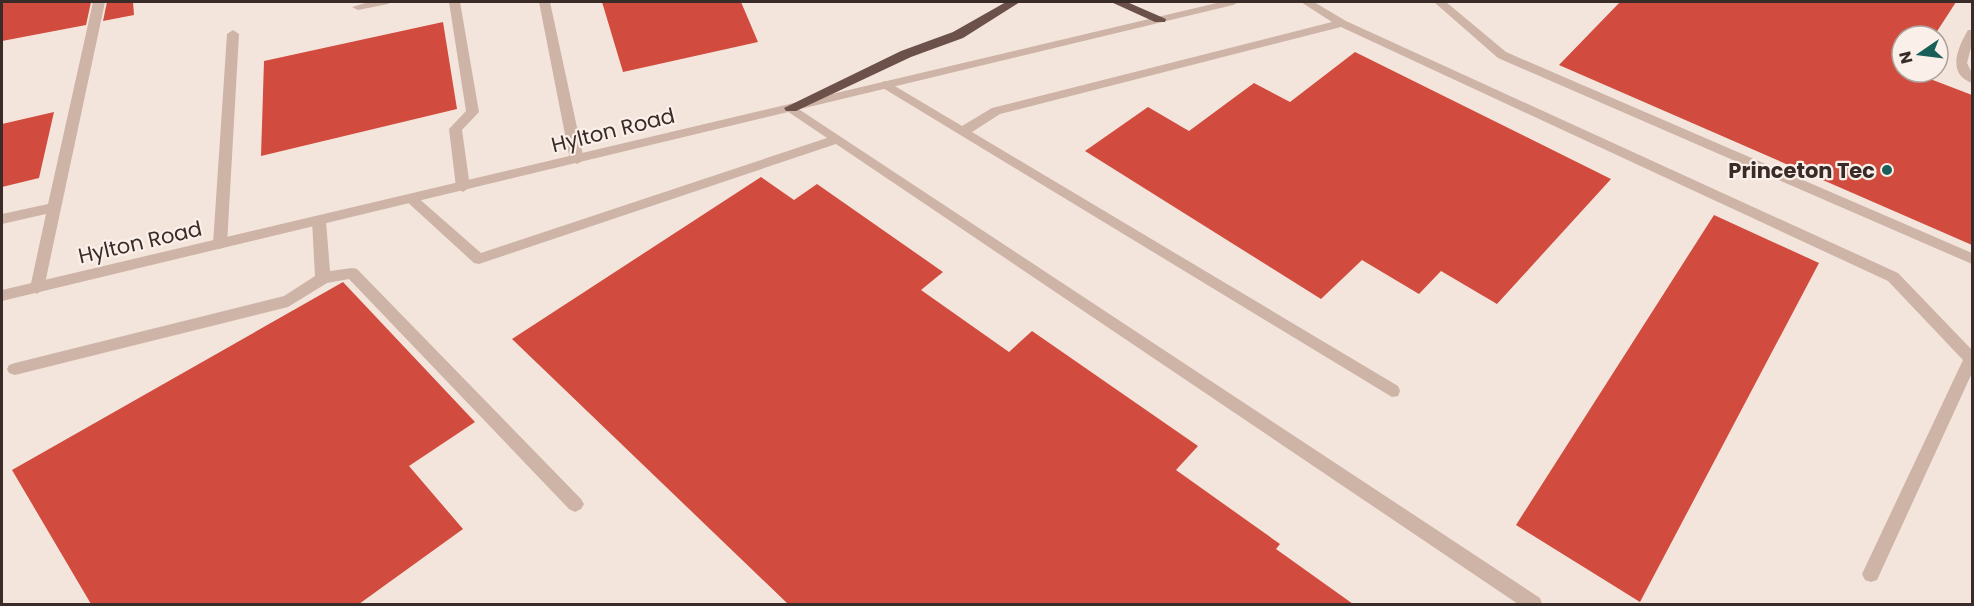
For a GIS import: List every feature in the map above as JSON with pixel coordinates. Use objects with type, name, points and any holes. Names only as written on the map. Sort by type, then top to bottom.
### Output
[{"type":"highway","points":[[791,108],[906,54],[958,35],[1014,2]]},
{"type":"highway","points":[[1117,2],[1160,19]]},
{"type":"street","points":[[37,288],[99,2]]},
{"type":"street","points":[[358,7],[384,2]]},
{"type":"street","points":[[454,2],[473,112],[455,129],[463,187]]},
{"type":"street","points":[[544,2],[577,160]]},
{"type":"street","name":"Hylton Road","points":[[2,296],[1233,2]]},
{"type":"street","points":[[1307,2],[1342,23],[1893,277],[1971,359],[1871,574]]},
{"type":"street","points":[[1444,2],[1502,55],[1972,259]]},
{"type":"street","points":[[962,132],[996,111],[1342,23]]},
{"type":"street","points":[[1972,33],[1961,54],[1960,64],[1972,79]]},
{"type":"street","points":[[220,244],[233,34]]},
{"type":"street","points":[[884,85],[1392,391]]},
{"type":"street","points":[[791,108],[1533,604]]},
{"type":"street","points":[[411,199],[479,259],[837,140]]},
{"type":"street","points":[[2,219],[55,207]]},
{"type":"street","points":[[319,221],[323,278]]},
{"type":"street","points":[[15,369],[288,301],[323,278],[352,273],[575,504]]},
{"type":"building","points":[[2,2],[91,2],[86,25],[2,41]]},
{"type":"building","points":[[107,2],[133,2],[134,15],[103,21]]},
{"type":"building","points":[[602,2],[741,2],[758,42],[623,72]]},
{"type":"building","name":"Princeton Tec","points":[[1620,2],[1956,2],[1942,24],[1890,24],[1890,84],[1943,84],[1972,95],[1972,245],[1559,65]]},
{"type":"building","points":[[443,22],[457,109],[261,156],[264,61]]},
{"type":"building","points":[[1355,52],[1611,179],[1497,304],[1441,271],[1419,294],[1362,260],[1321,299],[1085,151],[1148,107],[1189,131],[1254,83],[1290,102]]},
{"type":"building","points":[[54,112],[39,178],[2,187],[2,124]]},
{"type":"building","points":[[761,177],[794,200],[817,184],[943,272],[921,290],[1009,352],[1032,331],[1198,446],[1176,470],[1280,544],[1276,549],[1353,604],[788,604],[512,339]]},
{"type":"building","points":[[1714,215],[1819,263],[1640,602],[1516,525]]},
{"type":"building","points":[[343,282],[475,422],[409,466],[463,529],[359,604],[91,604],[12,470]]},
{"type":"place","name":"Princeton Tec","points":[[1887,170]]}]
